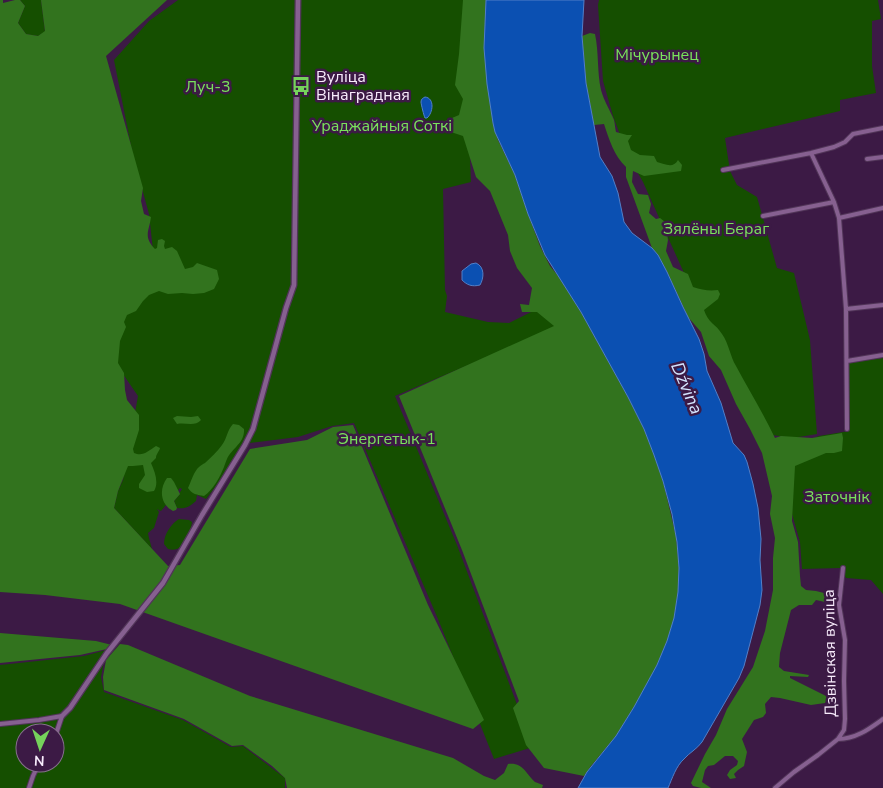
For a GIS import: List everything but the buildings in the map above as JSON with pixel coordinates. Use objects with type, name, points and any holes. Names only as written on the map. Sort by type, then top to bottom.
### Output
[{"type":"street","points":[[60,723],[62,716],[70,708],[107,653],[163,583],[253,429],[294,285],[298,0]]},
{"type":"street","points":[[723,170],[834,147],[845,142],[853,134],[883,128]]},
{"type":"street","points":[[811,153],[834,202],[839,218],[846,309],[847,429]]},
{"type":"street","points":[[867,160],[883,157]]},
{"type":"street","points":[[763,216],[834,202]]},
{"type":"street","points":[[839,218],[883,208]]},
{"type":"street","points":[[846,309],[883,305]]},
{"type":"street","points":[[847,360],[883,355]]},
{"type":"street","name":"Дзвінская вуліца","points":[[775,788],[818,756],[838,739],[844,730],[845,640],[839,605],[842,568]]},
{"type":"street","points":[[0,724],[62,716]]},
{"type":"street","points":[[838,739],[848,739],[858,735],[883,719]]},
{"type":"street","points":[[29,788],[35,773]]},
{"type":"green space","points":[[0,0],[3,0],[3,3],[20,0],[25,6],[18,23],[26,34],[38,36],[45,31],[41,0],[167,0],[106,56],[143,188],[141,201],[144,214],[151,217],[148,237],[151,245],[155,249],[157,248],[158,240],[162,239],[165,241],[165,249],[172,247],[177,251],[185,269],[193,267],[197,263],[217,270],[219,279],[214,289],[204,293],[168,294],[159,291],[149,295],[136,311],[127,315],[124,322],[126,327],[120,341],[118,363],[124,373],[127,400],[139,415],[139,430],[133,449],[134,453],[140,454],[156,446],[160,448],[156,458],[151,463],[156,481],[154,491],[147,492],[139,488],[139,484],[145,475],[143,465],[128,466],[118,491],[114,508],[168,566],[180,565],[250,449],[307,440],[333,427],[353,425],[428,605],[484,720],[473,729],[120,604],[0,592]]},
{"type":"green space","points":[[20,0],[41,0],[45,32],[38,36],[26,34],[18,23],[25,6]]},
{"type":"green space","points":[[178,0],[468,0],[464,18],[471,182],[443,189],[445,290],[447,296],[445,312],[488,322],[509,323],[535,310],[561,326],[395,396],[457,545],[533,747],[494,759],[438,619],[354,423],[332,426],[298,437],[249,443],[206,499],[197,495],[196,501],[189,506],[177,508],[174,501],[180,494],[182,489],[180,488],[161,511],[157,509],[159,512],[154,528],[148,533],[152,549],[114,508],[123,480],[138,396],[116,364],[123,315],[155,269],[149,214],[133,156],[114,60],[149,21]]},
{"type":"green space","points":[[463,0],[486,0],[484,48],[493,123],[498,140],[515,175],[540,246],[550,266],[581,312],[644,429],[663,481],[676,536],[679,568],[678,592],[672,629],[642,694],[616,736],[584,776],[544,768],[526,745],[513,708],[519,701],[462,550],[399,396],[554,326],[537,312],[522,312],[520,304],[529,305],[532,288],[517,268],[510,251],[508,235],[490,191],[476,177],[463,136],[445,130],[438,124],[459,115],[463,99],[455,85]]},
{"type":"green space","points":[[599,0],[878,0],[881,19],[872,21],[872,66],[876,93],[840,100],[840,111],[725,138],[730,171],[737,185],[757,197],[777,268],[794,273],[810,340],[817,434],[793,438],[772,435],[707,324],[643,182],[628,156],[613,116],[603,81]]},
{"type":"green space","points":[[590,33],[595,34],[601,90],[614,120],[616,132],[632,135],[628,141],[631,150],[640,155],[654,156],[657,162],[669,165],[676,163],[678,160],[682,165],[681,171],[644,176],[633,171],[632,182],[638,194],[648,195],[651,204],[649,213],[656,219],[660,218],[665,222],[668,240],[666,251],[673,267],[688,274],[693,287],[718,290],[720,294],[718,299],[704,310],[710,321],[724,338],[734,362],[775,438],[781,436],[812,438],[842,433],[843,438],[842,451],[826,453],[795,466],[792,521],[798,542],[801,586],[806,590],[824,593],[828,599],[825,602],[816,600],[812,605],[799,605],[791,610],[780,653],[779,667],[784,671],[809,675],[808,677],[790,676],[790,678],[828,697],[825,703],[811,705],[771,697],[765,704],[766,713],[763,717],[754,720],[742,739],[747,752],[744,766],[734,774],[736,778],[730,779],[727,775],[737,765],[738,761],[733,756],[725,756],[714,765],[708,766],[702,782],[711,788],[693,786],[691,783],[727,709],[753,667],[765,631],[773,590],[775,538],[770,514],[772,496],[762,453],[736,404],[721,370],[709,356],[701,332],[688,317],[667,272],[652,248],[626,177],[626,167],[615,153],[604,124],[594,125],[586,83],[582,36]]},
{"type":"green space","name":"Заточнік","points":[[883,358],[883,594],[871,580],[846,578],[841,568],[802,569],[800,542],[790,507],[790,471],[799,444],[819,436],[849,431],[848,363]]},
{"type":"green space","points":[[177,416],[198,416],[201,420],[193,424],[177,424],[173,418]]},
{"type":"green space","points":[[233,424],[239,425],[244,429],[240,442],[229,455],[218,479],[210,490],[204,496],[193,493],[188,488],[196,471],[224,443]]},
{"type":"green space","points":[[167,478],[171,478],[180,494],[174,501],[177,508],[173,511],[165,504],[162,496],[164,482]]},
{"type":"green space","points":[[179,519],[192,522],[185,541],[177,549],[171,550],[164,544],[165,537],[171,526]]},
{"type":"green space","points":[[0,633],[96,641],[112,645],[107,649],[80,655],[0,663]]},
{"type":"green space","points":[[120,644],[128,645],[250,696],[453,758],[484,776],[495,780],[504,773],[508,764],[517,765],[524,769],[535,782],[543,785],[542,788],[287,788],[285,778],[243,745],[232,746],[184,719],[104,690],[103,677],[106,660]]},
{"type":"green space","points":[[106,650],[101,677],[104,692],[183,720],[231,747],[243,746],[285,778],[285,788],[0,788],[0,665],[84,656]]},
{"type":"water","name":"Dźvina","points":[[486,0],[584,0],[582,36],[586,83],[600,157],[612,176],[618,193],[624,222],[632,233],[658,255],[699,339],[707,371],[721,403],[733,443],[744,455],[753,484],[761,539],[762,590],[760,605],[744,666],[702,742],[679,765],[668,788],[578,788],[587,772],[616,736],[634,707],[657,665],[667,641],[674,618],[678,592],[677,542],[663,481],[644,429],[581,312],[545,255],[528,214],[515,175],[495,132],[487,84],[484,48]]},
{"type":"water","points":[[425,97],[432,103],[431,113],[427,118],[425,118],[421,102]]},
{"type":"water","points":[[476,263],[481,267],[483,273],[480,285],[475,286],[462,280],[462,271],[471,264]]},
{"type":"place","name":"Вуліца Вінаградная","points":[[301,86]]},
{"type":"park label","name":"Мічурынец","points":[[657,55]]},
{"type":"park label","name":"Луч-3","points":[[208,87]]},
{"type":"park label","name":"Ураджайныя Соткі","points":[[382,126]]},
{"type":"park label","name":"Зялёны Бераг","points":[[716,229]]},
{"type":"park label","name":"Энергетык-1","points":[[387,439]]}]
